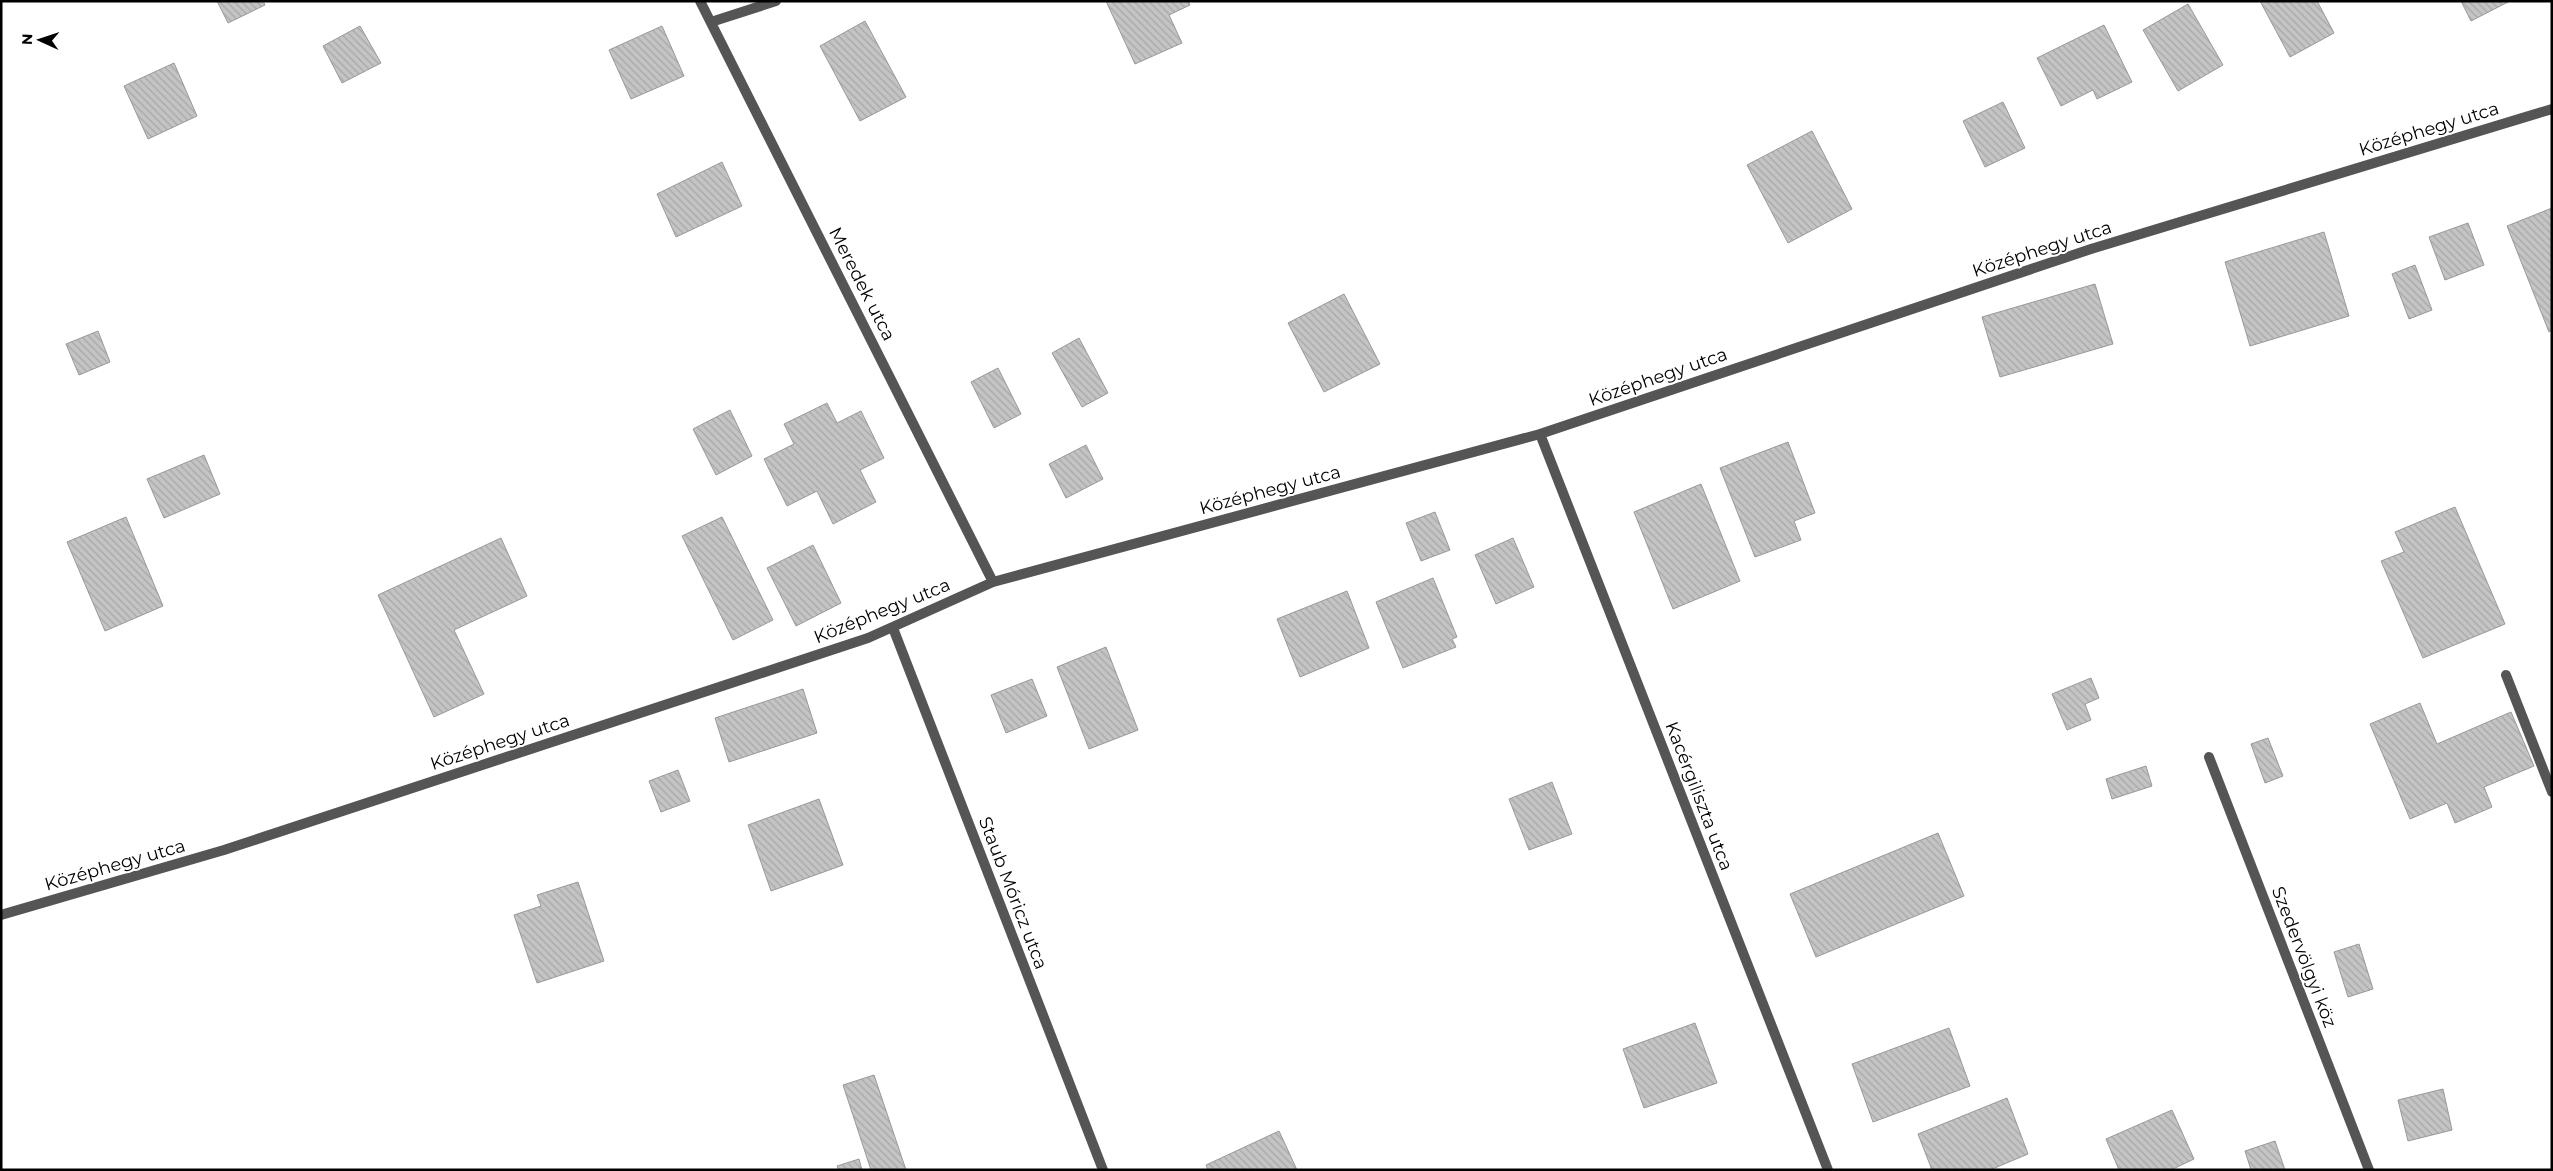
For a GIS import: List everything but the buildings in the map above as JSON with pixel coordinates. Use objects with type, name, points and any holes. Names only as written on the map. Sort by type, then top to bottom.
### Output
[{"type":"street","name":"Meredek utca","points":[[700,1],[993,582]]},
{"type":"street","points":[[711,22],[776,1]]},
{"type":"street","name":"Középhegy utca","points":[[1,914],[224,850],[893,628],[993,582],[1540,434],[2091,249],[2552,109]]},
{"type":"street","name":"Kacérgiliszta utca","points":[[1540,434],[1828,1170]]},
{"type":"street","name":"Staub Móricz utca","points":[[893,628],[1103,1170]]},
{"type":"street","points":[[2506,675],[2552,792]]},
{"type":"street","name":"Szedervölgyi köz","points":[[2209,757],[2369,1170]]}]
